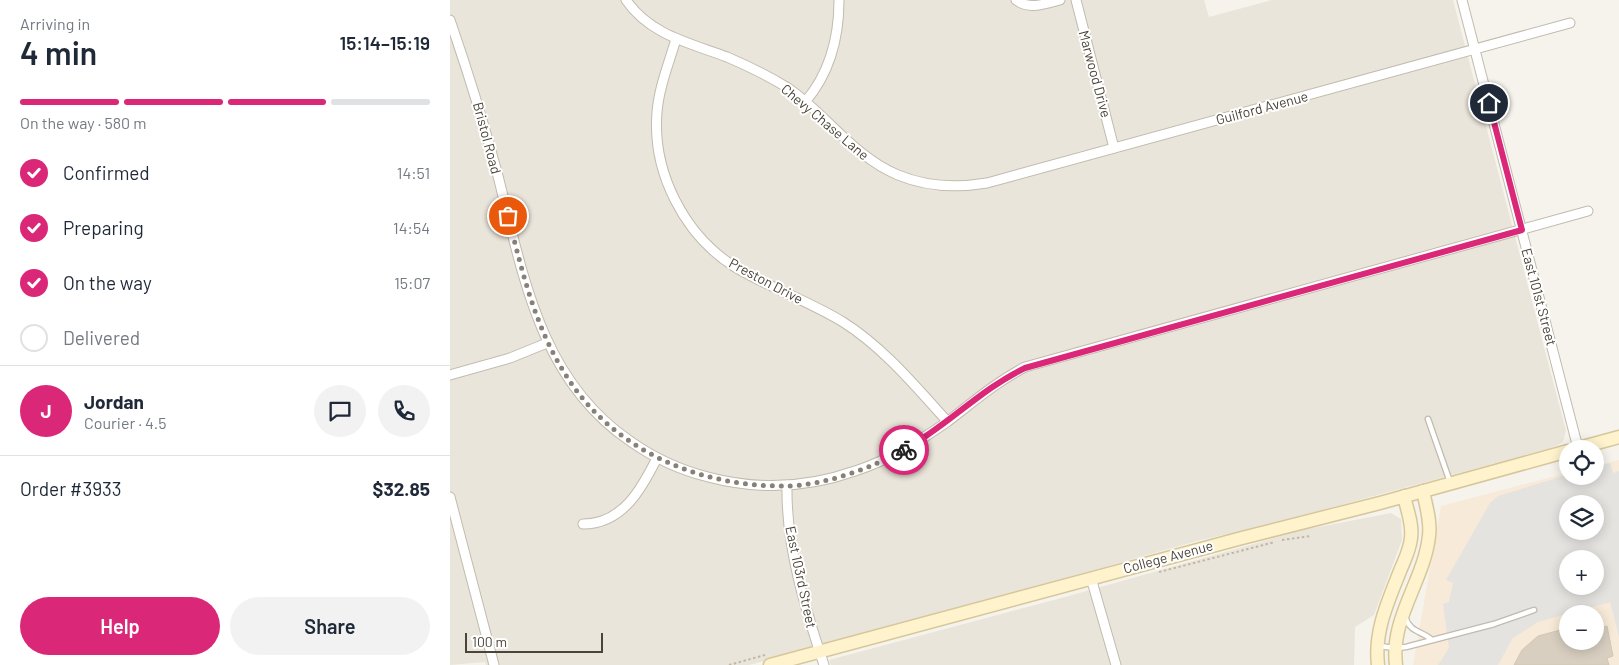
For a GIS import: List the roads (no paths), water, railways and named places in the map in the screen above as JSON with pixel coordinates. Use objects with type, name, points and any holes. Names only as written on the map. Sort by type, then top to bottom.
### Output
[{"type":"main road","name":"College Avenue","points":[[1604,441],[1619,437]]},
{"type":"main road","name":"College Avenue","points":[[770,659],[820,651],[1423,491],[1559,453]]},
{"type":"main road","points":[[1396,665],[1394,648],[1398,630],[1428,545],[1429,526],[1423,491]]},
{"type":"main road","points":[[1378,665],[1377,646],[1383,615],[1408,552],[1411,539],[1411,524],[1404,496]]},
{"type":"street","name":"Chevy Chase Lane","points":[[626,0],[643,19],[662,33],[729,58],[764,74],[788,89],[861,152],[883,168],[918,182],[952,187]]},
{"type":"street","points":[[805,102],[823,77],[831,58],[836,31],[838,0]]},
{"type":"street","points":[[1016,0],[1032,6],[1060,0]]},
{"type":"street","name":"Marwood Drive","points":[[1076,0],[1114,148]]},
{"type":"street","name":"East 101st Street","points":[[1462,0],[1522,230],[1571,440]]},
{"type":"street","name":"Bristol Road","points":[[450,20],[484,125],[527,289],[547,342],[561,368],[576,390],[597,414],[619,433],[657,458],[694,473],[730,483],[787,486],[827,480],[856,471],[890,458],[918,442],[1004,378],[1025,368],[1588,211]]},
{"type":"street","name":"Guilford Avenue","points":[[952,187],[988,183],[1570,23]]},
{"type":"street","name":"Preston Drive","points":[[676,39],[665,72],[657,110],[658,140],[660,158],[668,182],[677,204],[690,224],[703,242],[735,266],[798,297],[844,323],[860,335],[884,355],[947,421]]},
{"type":"street","points":[[450,375],[510,358],[547,342]]},
{"type":"street","points":[[584,524],[598,522],[614,516],[627,506],[635,497],[657,458]]},
{"type":"street","name":"East 103rd Street","points":[[787,486],[788,519],[794,556],[824,665]]},
{"type":"street","points":[[450,502],[492,664]]},
{"type":"street","points":[[1091,578],[1116,665]]},
{"type":"lane","points":[[1428,420],[1450,483]]},
{"type":"lane","points":[[1377,646],[1394,648],[1426,642],[1431,639],[1494,624],[1534,610]]},
{"type":"lane","points":[[1404,611],[1408,624],[1413,630],[1425,634],[1431,639]]}]
